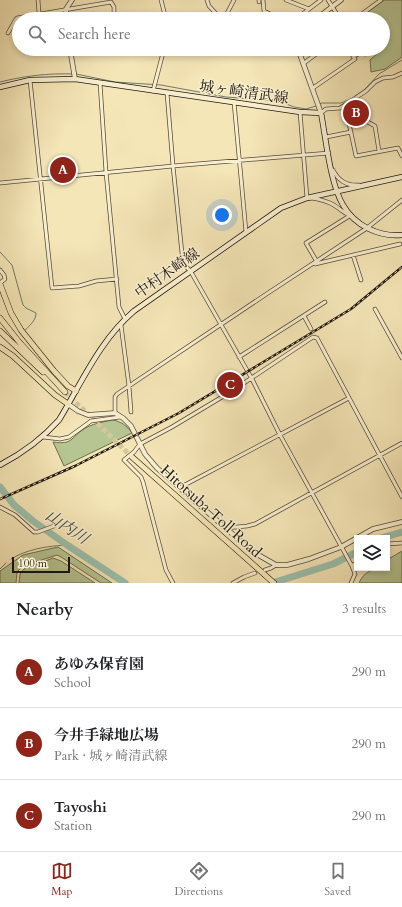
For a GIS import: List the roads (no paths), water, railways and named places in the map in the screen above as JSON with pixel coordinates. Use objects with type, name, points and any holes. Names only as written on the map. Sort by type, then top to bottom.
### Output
[{"type":"main road","name":"城ヶ崎清武線","points":[[0,86],[30,80],[74,78],[300,112],[319,108]]},
{"type":"main road","points":[[319,108],[337,192],[343,205],[351,216],[367,228],[378,233],[391,236],[402,235]]},
{"type":"main road","name":"中村木崎線","points":[[0,464],[13,458],[43,437],[59,420],[103,344],[120,323],[246,232],[281,208],[307,198],[402,176]]},
{"type":"main road","points":[[0,283],[11,314],[21,330],[54,371],[64,382],[76,391]]},
{"type":"main road","points":[[0,314],[20,343]]},
{"type":"main road","points":[[0,318],[20,343],[65,392],[0,331]]},
{"type":"main road","points":[[0,347],[13,356],[55,395],[68,404]]},
{"type":"main road","name":"Hitotsuba Toll Road","points":[[132,457],[265,572],[274,583]]},
{"type":"street","points":[[38,0],[39,12]]},
{"type":"street","points":[[66,9],[72,0]]},
{"type":"street","points":[[161,0],[164,12]]},
{"type":"street","points":[[206,0],[209,6],[215,12]]},
{"type":"street","points":[[227,12],[234,0]]},
{"type":"street","points":[[263,0],[264,11],[266,12]]},
{"type":"street","points":[[286,0],[309,9]]},
{"type":"street","points":[[305,12],[321,0]]},
{"type":"street","points":[[328,0],[335,12]]},
{"type":"street","points":[[325,12],[341,0]]},
{"type":"street","points":[[365,12],[381,0]]},
{"type":"street","points":[[46,12],[111,2],[114,6],[114,12]]},
{"type":"street","points":[[8,33],[12,28]]},
{"type":"street","points":[[71,56],[74,78]]},
{"type":"street","points":[[153,89],[162,56]]},
{"type":"street","points":[[301,56],[319,108],[333,109],[346,105],[366,91],[375,82],[383,78],[393,77],[402,73]]},
{"type":"street","points":[[304,63],[314,56]]},
{"type":"street","points":[[313,88],[355,59],[353,57]]},
{"type":"street","points":[[30,80],[52,288],[79,286],[96,281],[117,279]]},
{"type":"street","points":[[100,83],[106,172],[119,306],[125,319]]},
{"type":"street","points":[[167,93],[172,166],[183,263],[191,272],[252,379],[280,435],[351,565],[355,574],[352,583]]},
{"type":"street","points":[[234,102],[246,232]]},
{"type":"street","points":[[346,105],[356,156],[398,148],[402,156]]},
{"type":"street","points":[[300,112],[307,198],[316,199],[331,204],[341,212],[351,216]]},
{"type":"street","points":[[348,121],[362,119],[375,126],[379,151]]},
{"type":"street","points":[[326,137],[351,132]]},
{"type":"street","points":[[0,183],[106,172],[329,153]]},
{"type":"street","points":[[332,169],[336,176],[344,182],[352,185],[368,185]]},
{"type":"street","points":[[115,413],[115,397],[129,386],[367,228],[402,200]]},
{"type":"street","points":[[317,262],[306,244],[351,216]]},
{"type":"street","points":[[314,264],[400,244]]},
{"type":"street","points":[[353,255],[361,280]]},
{"type":"street","points":[[0,270],[5,279],[0,283]]},
{"type":"street","points":[[239,357],[325,302]]},
{"type":"street","points":[[376,309],[402,358]]},
{"type":"street","points":[[304,316],[311,329]]},
{"type":"street","points":[[120,323],[129,386],[131,412]]},
{"type":"street","points":[[173,583],[166,570],[143,482],[141,477],[124,460],[134,452],[140,444],[172,427],[252,379],[315,336],[402,497]]},
{"type":"street","points":[[179,488],[349,398]]},
{"type":"street","points":[[68,404],[78,411],[88,415],[115,413],[124,418],[131,426],[145,454],[157,468],[254,552],[276,564],[287,565],[297,563],[342,549],[373,529],[402,522]]},
{"type":"street","points":[[43,437],[60,439],[70,437],[91,421],[116,417],[124,418]]},
{"type":"street","points":[[226,528],[255,524],[402,443]]},
{"type":"street","points":[[0,507],[15,515],[32,531],[38,532],[54,526]]},
{"type":"street","points":[[390,544],[402,544]]},
{"type":"street","points":[[265,572],[276,564]]},
{"type":"street","points":[[233,583],[255,573]]},
{"type":"waterway","points":[[355,96],[364,90],[379,74],[402,60]]},
{"type":"waterway","points":[[0,82],[36,75],[73,74]]},
{"type":"waterway","points":[[76,74],[115,82],[161,85],[226,97],[279,101],[294,107],[306,109],[316,106]]},
{"type":"waterway","points":[[319,105],[321,103],[341,103],[351,99]]},
{"type":"waterway","points":[[0,252],[12,265],[23,305],[36,313],[34,321],[24,331]]},
{"type":"waterway","name":"山内川","points":[[0,487],[14,505],[33,521],[125,583]]},
{"type":"waterway","name":"山内川","points":[[390,535],[402,532]]},
{"type":"waterway","points":[[11,559],[38,549],[67,545]]},
{"type":"waterway","name":"山内川","points":[[272,583],[333,564],[354,554]]},
{"type":"waterway","points":[[0,569],[6,563]]},
{"type":"tunnel","points":[[65,392],[132,457]]},
{"type":"railway","points":[[0,499],[75,466],[179,413],[351,309],[402,267]]},
{"type":"place","name":"今井手緑地広場","points":[[356,113]]},
{"type":"place","name":"あゆみ保育園","points":[[63,170]]},
{"type":"place","name":"Tayoshi","points":[[230,385]]}]
